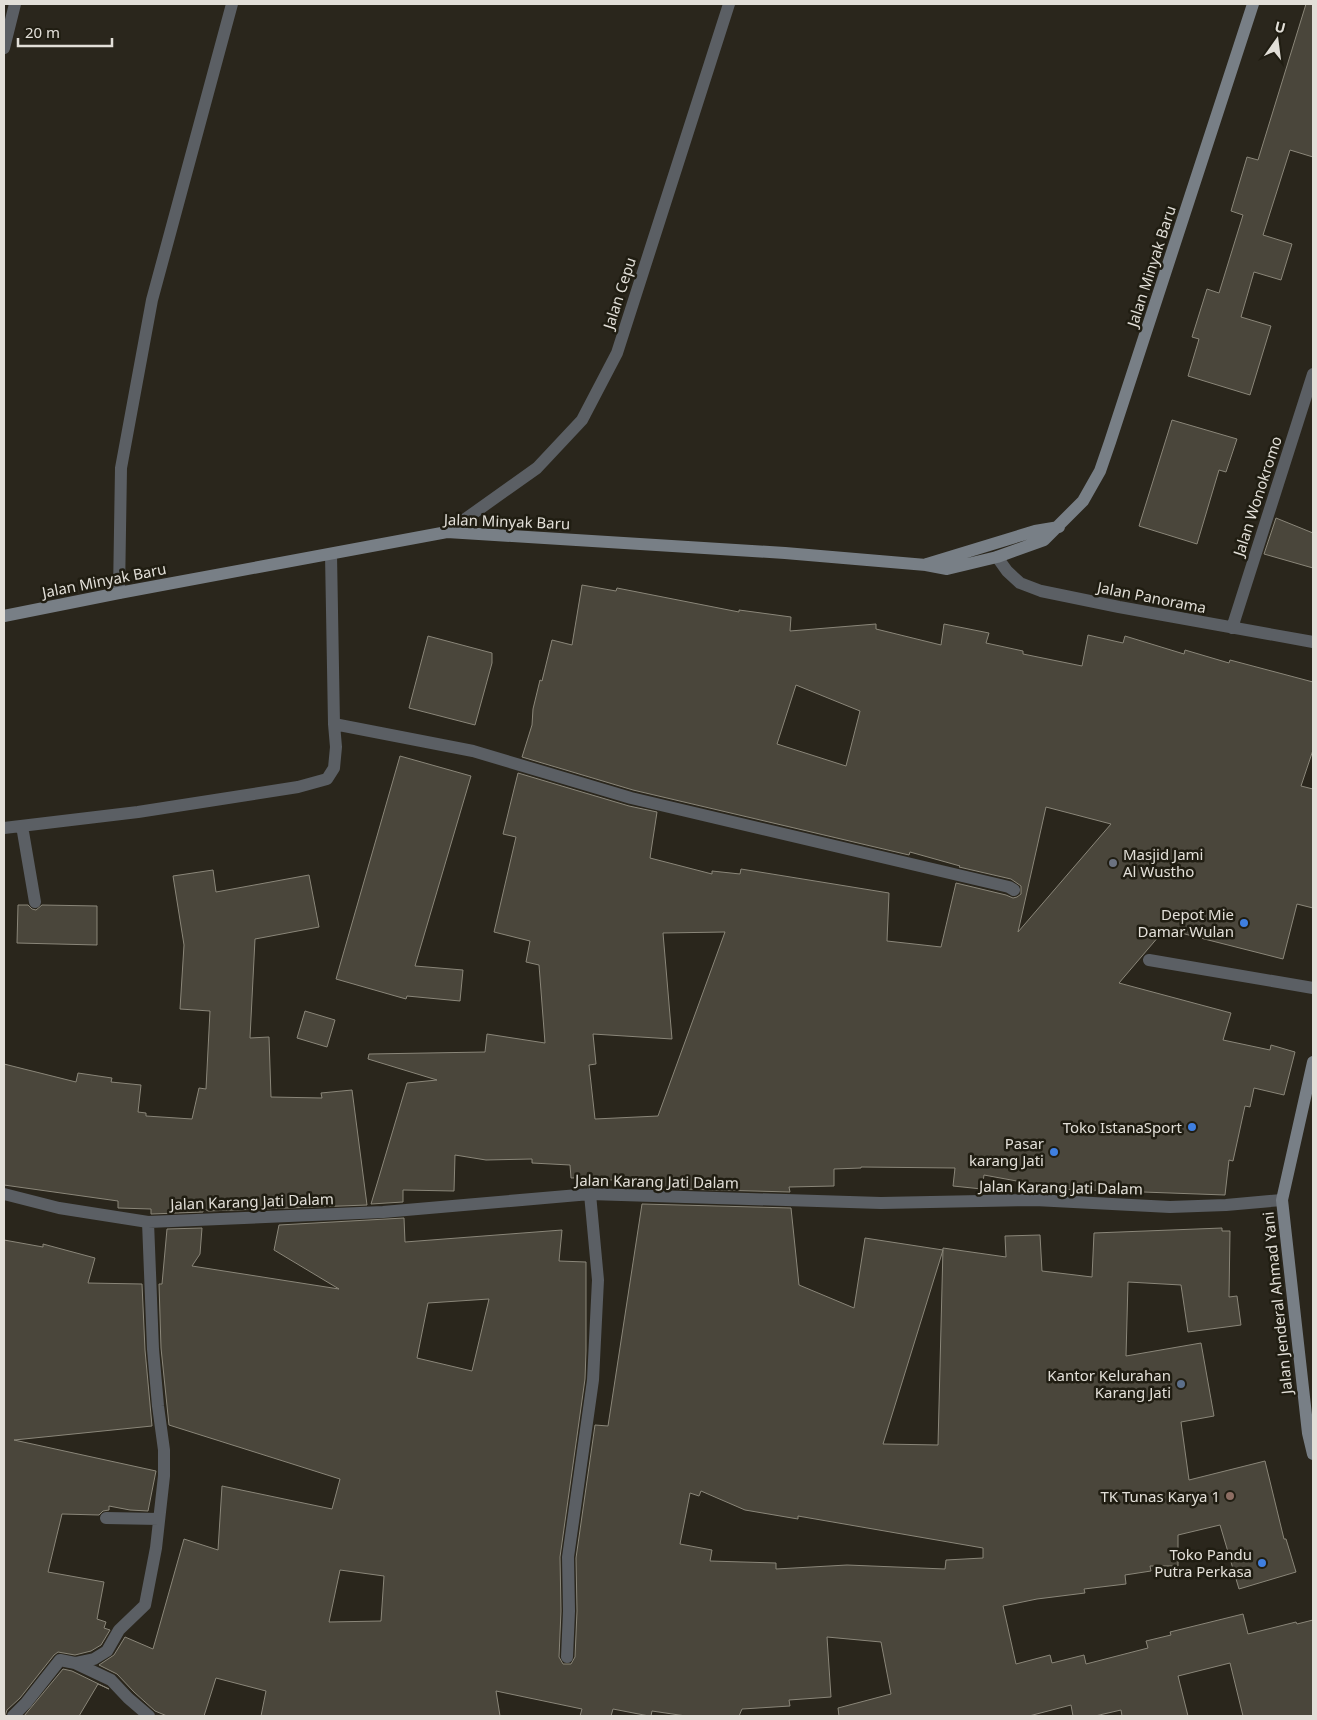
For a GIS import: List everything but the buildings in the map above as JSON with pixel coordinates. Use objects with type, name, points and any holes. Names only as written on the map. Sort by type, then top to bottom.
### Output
[{"type":"main road","name":"Jalan Minyak Baru","points":[[4,616],[447,532],[785,554],[926,565],[947,569],[997,557],[1044,540],[1083,501],[1100,470],[1253,4]]},
{"type":"main road","name":"Jalan Minyak Baru","points":[[926,565],[1019,535],[1059,527]]},
{"type":"main road","name":"Jalan Jenderal Ahmad Yani","points":[[1313,1062],[1282,1200],[1308,1432],[1313,1454]]},
{"type":"street","points":[[4,48],[15,4]]},
{"type":"street","points":[[120,593],[121,468],[152,300],[232,4]]},
{"type":"street","name":"Jalan Cepu","points":[[447,532],[537,468],[582,420],[617,354],[729,4]]},
{"type":"street","name":"Jalan Wonokromo","points":[[1232,628],[1313,374]]},
{"type":"street","points":[[4,828],[138,812],[298,786],[327,779],[334,768],[336,747],[331,554]]},
{"type":"street","name":"Jalan Panorama","points":[[997,557],[1007,571],[1020,583],[1041,591],[1313,642]]},
{"type":"street","points":[[334,724],[473,751],[631,798],[1008,887],[1014,890]]},
{"type":"street","points":[[22,826],[36,902]]},
{"type":"street","points":[[1149,960],[1313,988]]},
{"type":"street","name":"Jalan Karang Jati Dalam","points":[[4,1194],[59,1208],[148,1222],[383,1212],[590,1194],[880,1203],[1035,1200],[1170,1207],[1282,1200]]},
{"type":"street","points":[[567,1657],[569,1611],[568,1557],[593,1380],[598,1280],[590,1194]]},
{"type":"street","points":[[75,1663],[94,1660],[107,1651],[120,1630],[145,1605],[156,1548],[164,1476],[164,1450],[152,1349],[148,1222]]},
{"type":"street","points":[[106,1518],[159,1519]]},
{"type":"street","points":[[13,1716],[26,1704],[60,1660],[75,1663],[111,1680],[128,1698],[150,1716]]},
{"type":"place","name":"Masjid Jami Al Wustho","points":[[1113,863]]},
{"type":"place","name":"Depot Mie Damar Wulan","points":[[1244,923]]},
{"type":"place","name":"Toko IstanaSport","points":[[1192,1127]]},
{"type":"place","name":"Pasar karang Jati","points":[[1054,1152]]},
{"type":"place","name":"Kantor Kelurahan Karang Jati","points":[[1181,1384]]},
{"type":"place","name":"TK Tunas Karya 1","points":[[1230,1496]]},
{"type":"place","name":"Toko Pandu Putra Perkasa","points":[[1262,1563]]}]
